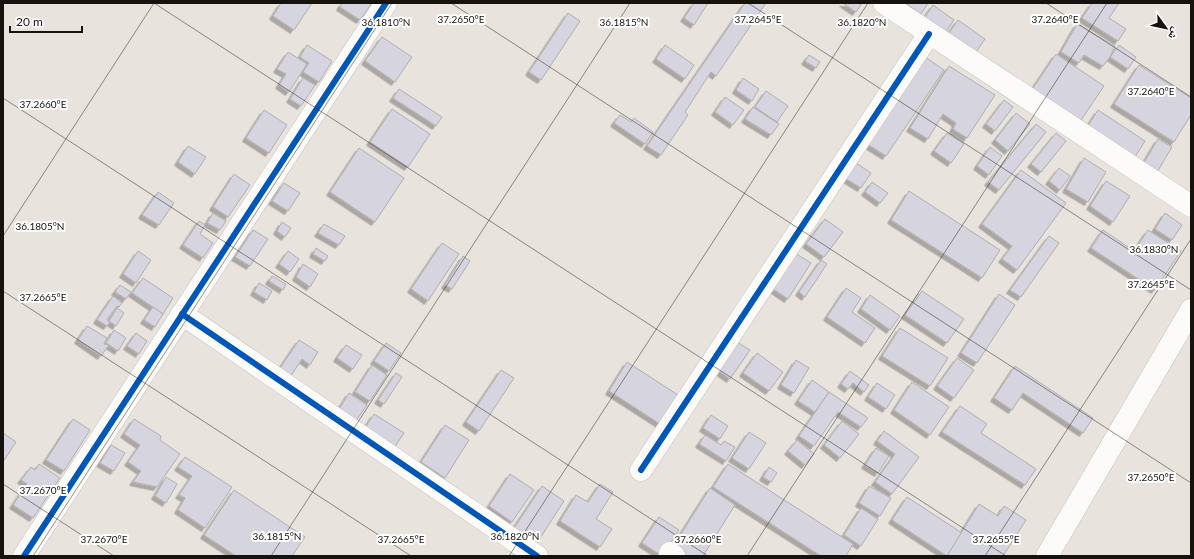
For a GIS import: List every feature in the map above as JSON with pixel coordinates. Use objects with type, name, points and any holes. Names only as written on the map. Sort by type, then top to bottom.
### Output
[{"type":"street","points":[[24,556],[386,3]]},
{"type":"street","points":[[884,3],[1191,206]]},
{"type":"street","points":[[641,470],[929,34]]},
{"type":"street","points":[[1047,556],[1191,310]]},
{"type":"street","points":[[182,314],[537,556]]},
{"type":"building","points":[[281,3],[312,3],[294,30],[273,16]]},
{"type":"building","points":[[342,3],[372,3],[360,20],[340,7]]},
{"type":"building","points":[[694,3],[708,3],[694,25],[684,18]]},
{"type":"building","points":[[745,3],[766,3],[716,76],[711,72],[685,112],[688,115],[661,155],[647,146]]},
{"type":"building","points":[[843,3],[858,3],[861,5],[856,12]]},
{"type":"building","points":[[905,3],[928,3],[921,14]]},
{"type":"building","points":[[1092,3],[1119,3],[1109,18],[1126,29],[1118,41],[1082,18]]},
{"type":"building","points":[[933,5],[954,20],[946,32],[925,17]]},
{"type":"building","points":[[568,13],[580,21],[541,80],[529,72]]},
{"type":"building","points":[[958,20],[985,39],[976,52],[949,33]]},
{"type":"building","points":[[1077,24],[1115,46],[1110,57],[1103,66],[1084,55],[1079,63],[1061,52]]},
{"type":"building","points":[[382,37],[412,57],[395,82],[365,61]]},
{"type":"building","points":[[307,45],[332,61],[319,82],[303,72],[309,63],[300,57]]},
{"type":"building","points":[[665,45],[694,65],[685,79],[656,59]]},
{"type":"building","points":[[1119,45],[1136,57],[1128,69],[1110,57]]},
{"type":"building","points":[[288,52],[307,64],[289,92],[279,85],[286,74],[277,69]]},
{"type":"building","points":[[1056,54],[1104,86],[1077,126],[1029,94]]},
{"type":"building","points":[[809,55],[820,62],[816,68],[805,61]]},
{"type":"building","points":[[925,57],[944,70],[886,156],[867,144]]},
{"type":"building","points":[[1139,65],[1191,98],[1191,115],[1174,142],[1114,104]]},
{"type":"building","points":[[949,66],[995,95],[967,138],[953,129],[956,123],[943,114],[928,139],[910,128]]},
{"type":"building","points":[[303,78],[315,85],[301,106],[290,99]]},
{"type":"building","points":[[743,78],[759,89],[752,101],[736,90]]},
{"type":"building","points":[[399,89],[442,117],[436,126],[393,98]]},
{"type":"building","points":[[766,91],[788,106],[777,122],[755,107]]},
{"type":"building","points":[[725,97],[744,110],[733,125],[715,112]]},
{"type":"building","points":[[1004,100],[1013,107],[995,131],[986,124]]},
{"type":"building","points":[[753,107],[779,124],[771,135],[745,119]]},
{"type":"building","points":[[392,109],[430,134],[408,167],[370,142]]},
{"type":"building","points":[[264,110],[287,125],[269,153],[246,138]]},
{"type":"building","points":[[1098,110],[1145,141],[1133,160],[1086,129]]},
{"type":"building","points":[[1016,113],[1030,124],[1008,151],[995,140]]},
{"type":"building","points":[[620,115],[631,122],[634,118],[653,132],[645,144],[614,123]]},
{"type":"building","points":[[1036,124],[1046,132],[999,190],[988,182]]},
{"type":"building","points":[[947,133],[964,144],[951,163],[934,151]]},
{"type":"building","points":[[1056,133],[1066,141],[1041,172],[1031,164]]},
{"type":"building","points":[[1158,139],[1172,147],[1153,179],[1139,171]]},
{"type":"building","points":[[188,146],[206,157],[195,174],[178,162]]},
{"type":"building","points":[[990,147],[1002,156],[989,175],[977,166]]},
{"type":"building","points":[[359,148],[404,178],[375,222],[330,192]]},
{"type":"building","points":[[1084,158],[1106,172],[1088,202],[1066,189]]},
{"type":"building","points":[[856,163],[871,173],[861,188],[845,178]]},
{"type":"building","points":[[1059,168],[1070,176],[1060,190],[1049,181]]},
{"type":"building","points":[[1021,170],[1066,203],[1017,270],[1002,259],[1012,246],[982,224]]},
{"type":"building","points":[[234,174],[250,185],[228,217],[213,207]]},
{"type":"building","points":[[1106,181],[1130,196],[1113,222],[1090,206]]},
{"type":"building","points":[[872,182],[888,193],[880,203],[865,192]]},
{"type":"building","points":[[284,183],[300,193],[288,211],[272,201]]},
{"type":"building","points":[[909,191],[1000,250],[982,278],[891,220]]},
{"type":"building","points":[[158,192],[174,203],[159,225],[142,215]]},
{"type":"building","points":[[213,213],[226,221],[220,230],[207,223]]},
{"type":"building","points":[[1165,213],[1182,225],[1172,240],[1155,229]]},
{"type":"building","points":[[825,219],[843,232],[824,257],[806,244]]},
{"type":"building","points":[[199,221],[205,225],[200,234],[213,243],[203,258],[183,245]]},
{"type":"building","points":[[282,222],[291,228],[285,237],[277,231]]},
{"type":"building","points":[[324,224],[345,236],[339,245],[318,233]]},
{"type":"building","points":[[253,230],[268,239],[250,266],[235,257]]},
{"type":"building","points":[[1103,230],[1134,251],[1148,230],[1181,251],[1155,290],[1091,248]]},
{"type":"building","points":[[1049,236],[1059,243],[1021,297],[1010,290]]},
{"type":"building","points":[[442,243],[459,254],[428,301],[411,289]]},
{"type":"building","points":[[316,248],[328,256],[325,261],[313,254]]},
{"type":"building","points":[[138,251],[151,260],[136,283],[123,274]]},
{"type":"building","points":[[288,251],[299,259],[290,272],[279,264]]},
{"type":"building","points":[[793,252],[811,263],[788,299],[770,287]]},
{"type":"building","points":[[463,256],[470,261],[452,289],[445,285]]},
{"type":"building","points":[[821,260],[827,264],[805,297],[799,292]]},
{"type":"building","points":[[303,264],[318,274],[310,287],[296,277]]},
{"type":"building","points":[[272,276],[286,284],[283,290],[269,281]]},
{"type":"building","points":[[143,278],[173,298],[163,314],[132,293]]},
{"type":"building","points":[[259,283],[272,291],[267,300],[254,292]]},
{"type":"building","points":[[120,285],[131,292],[126,299],[115,292]]},
{"type":"building","points":[[846,288],[861,298],[852,312],[875,328],[865,343],[827,317]]},
{"type":"building","points":[[922,291],[964,319],[947,343],[905,315]]},
{"type":"building","points":[[999,294],[1015,305],[977,363],[961,353]]},
{"type":"building","points":[[870,295],[900,316],[890,330],[861,309]]},
{"type":"building","points":[[113,296],[122,303],[119,307],[117,306],[107,320],[110,322],[107,326],[97,320]]},
{"type":"building","points":[[153,307],[163,314],[155,327],[144,320]]},
{"type":"building","points":[[117,308],[124,313],[116,326],[109,321]]},
{"type":"building","points":[[87,326],[107,338],[104,344],[109,345],[101,356],[78,340]]},
{"type":"building","points":[[900,328],[948,358],[930,386],[882,356]]},
{"type":"building","points":[[114,330],[126,338],[118,351],[106,343]]},
{"type":"building","points":[[136,333],[147,341],[139,354],[127,346]]},
{"type":"building","points":[[299,340],[318,352],[310,365],[302,359],[287,382],[276,374]]},
{"type":"building","points":[[735,341],[750,350],[730,379],[716,369]]},
{"type":"building","points":[[386,343],[401,353],[389,371],[374,361]]},
{"type":"building","points":[[346,345],[362,355],[353,369],[337,358]]},
{"type":"building","points":[[757,353],[783,372],[769,391],[743,373]]},
{"type":"building","points":[[957,358],[974,370],[954,398],[937,386]]},
{"type":"building","points":[[796,360],[809,368],[794,393],[781,385]]},
{"type":"building","points":[[627,362],[678,395],[660,424],[609,391]]},
{"type":"building","points":[[372,365],[387,375],[370,401],[355,392]]},
{"type":"building","points":[[1015,366],[1093,418],[1083,433],[1023,393],[1012,410],[994,398]]},
{"type":"building","points":[[501,370],[514,378],[479,431],[466,422]]},
{"type":"building","points":[[850,371],[869,385],[864,392],[853,383],[848,389],[841,384]]},
{"type":"building","points":[[396,373],[402,377],[384,404],[378,400]]},
{"type":"building","points":[[812,380],[829,392],[815,412],[798,401]]},
{"type":"building","points":[[912,382],[949,407],[930,435],[894,410]]},
{"type":"building","points":[[877,383],[895,395],[886,409],[868,397]]},
{"type":"building","points":[[829,392],[868,418],[861,427],[838,412],[814,446],[799,436]]},
{"type":"building","points":[[349,393],[367,405],[353,425],[336,414]]},
{"type":"building","points":[[960,406],[987,424],[981,433],[1036,469],[1025,485],[942,432]]},
{"type":"building","points":[[374,414],[404,433],[392,451],[363,431]]},
{"type":"building","points":[[711,415],[728,426],[720,439],[703,428]]},
{"type":"building","points":[[73,419],[90,430],[64,471],[46,460]]},
{"type":"building","points":[[134,419],[161,436],[160,440],[180,454],[157,487],[133,482],[141,471],[128,462],[140,445],[124,434]]},
{"type":"building","points":[[842,421],[859,434],[840,458],[824,445]]},
{"type":"building","points":[[445,425],[469,440],[445,478],[421,462]]},
{"type":"building","points":[[884,431],[919,457],[892,494],[875,482],[895,454],[877,441]]},
{"type":"building","points":[[749,432],[766,443],[749,469],[732,458]]},
{"type":"building","points":[[3,433],[16,442],[3,462]]},
{"type":"building","points":[[705,435],[721,445],[724,441],[735,447],[726,461],[699,444]]},
{"type":"building","points":[[797,440],[814,454],[805,465],[788,451]]},
{"type":"building","points":[[111,445],[125,453],[114,471],[100,463]]},
{"type":"building","points":[[876,448],[889,456],[878,473],[865,465]]},
{"type":"building","points":[[185,457],[232,487],[205,528],[178,510],[185,498],[179,495],[192,476],[178,467]]},
{"type":"building","points":[[39,464],[60,478],[33,518],[13,505],[27,484],[21,480],[31,467],[35,470]]},
{"type":"building","points":[[728,464],[853,544],[846,556],[821,556],[713,487]]},
{"type":"building","points":[[769,467],[777,473],[771,482],[763,477]]},
{"type":"building","points":[[510,474],[534,490],[512,522],[489,506]]},
{"type":"building","points":[[166,477],[177,484],[166,503],[155,496]]},
{"type":"building","points":[[600,484],[613,492],[596,519],[612,529],[600,547],[560,521],[576,495],[588,502]]},
{"type":"building","points":[[542,486],[564,501],[537,543],[514,528]]},
{"type":"building","points":[[869,486],[891,498],[880,516],[859,503]]},
{"type":"building","points":[[710,488],[735,505],[703,556],[684,556],[672,548]]},
{"type":"building","points":[[234,490],[305,537],[292,556],[236,556],[204,535]]},
{"type":"building","points":[[907,497],[962,533],[947,556],[892,520]]},
{"type":"building","points":[[979,504],[998,516],[1004,506],[1026,520],[1003,556],[947,556]]},
{"type":"building","points":[[861,508],[878,519],[861,546],[844,535]]},
{"type":"building","points":[[659,517],[679,530],[662,556],[642,543]]},
{"type":"cycle path","points":[[24,556],[386,3]]},
{"type":"cycle path","points":[[641,470],[929,34]]},
{"type":"cycle path","points":[[182,314],[537,556]]}]
